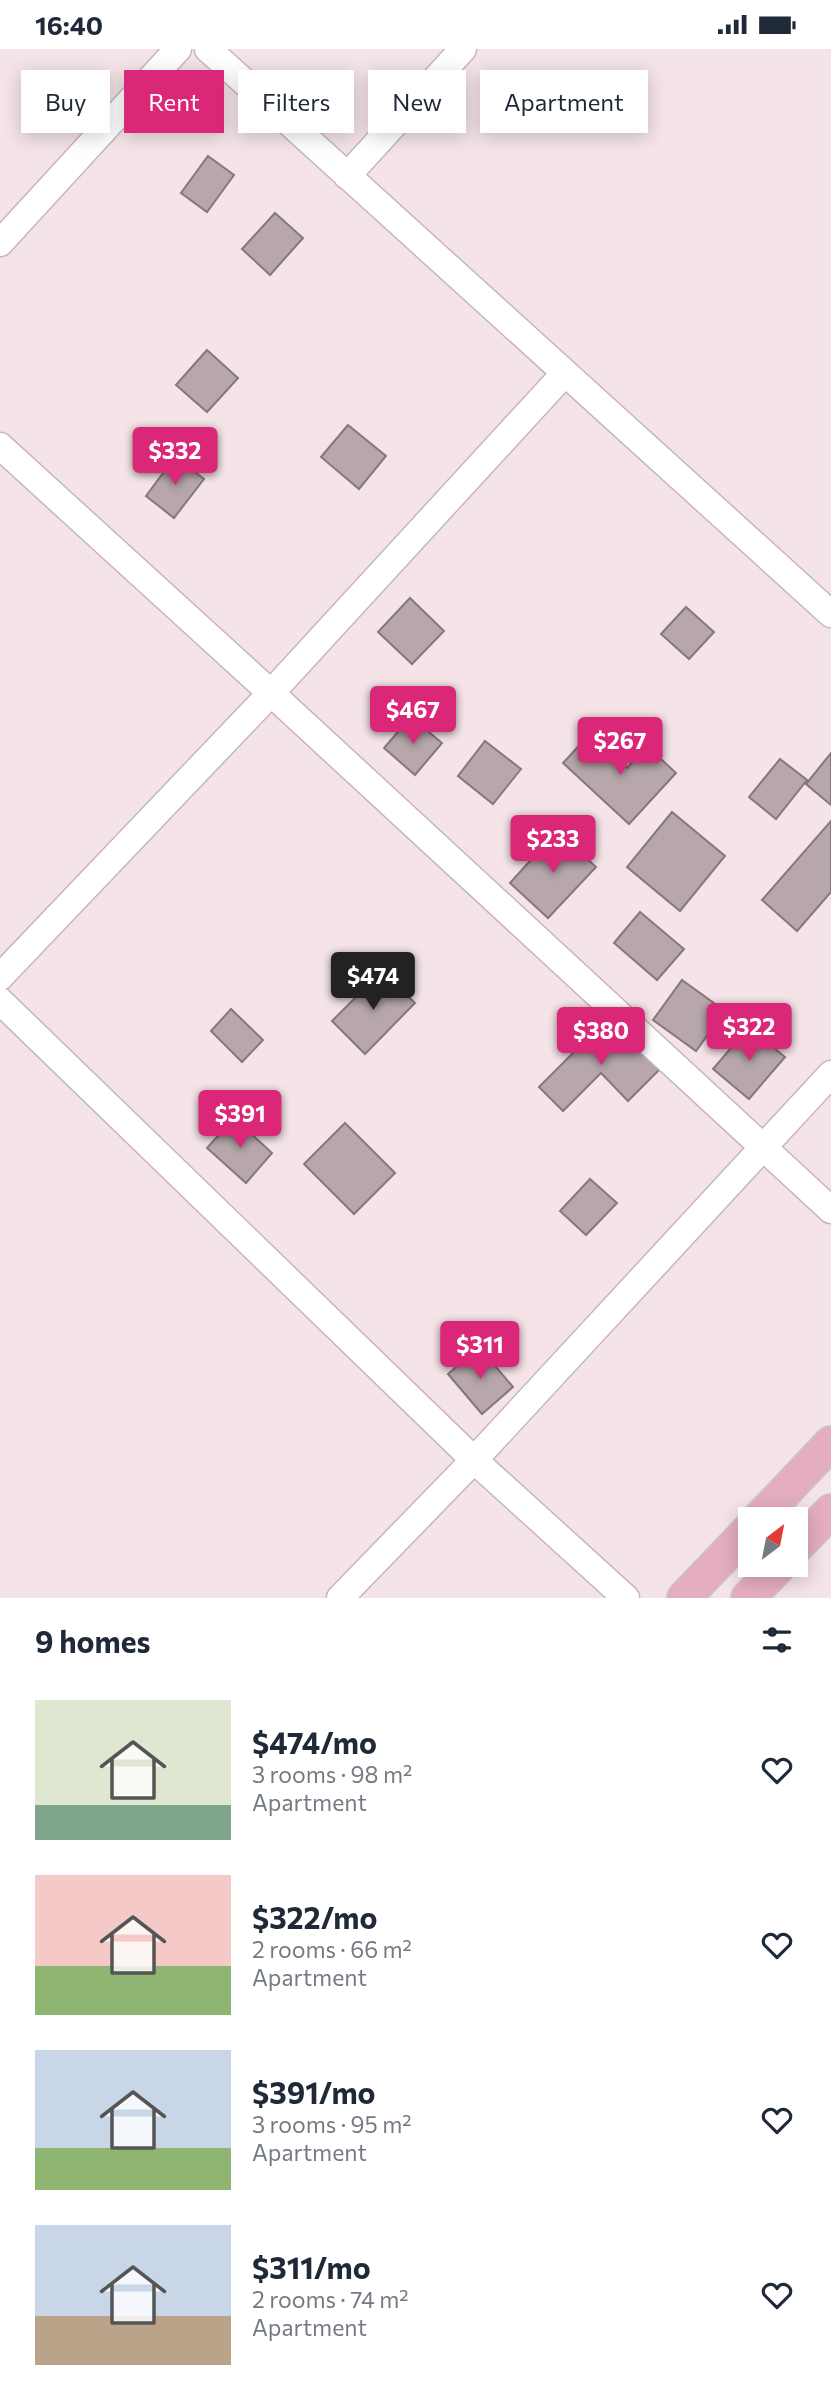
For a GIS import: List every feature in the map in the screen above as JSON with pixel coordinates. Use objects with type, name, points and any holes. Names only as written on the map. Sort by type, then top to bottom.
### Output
[{"type":"main road","points":[[770,1507],[831,1443]]},
{"type":"main road","points":[[808,1535],[831,1511]]},
{"type":"main road","points":[[684,1598],[738,1542]]},
{"type":"main road","points":[[748,1598],[768,1577]]},
{"type":"street","points":[[0,243],[178,49]]},
{"type":"street","points":[[208,49],[831,614]]},
{"type":"street","points":[[347,176],[463,49]]},
{"type":"street","points":[[0,977],[271,693],[564,374]]},
{"type":"street","points":[[0,446],[831,1210]]},
{"type":"street","points":[[0,1001],[474,1460],[626,1598]]},
{"type":"street","points":[[340,1598],[474,1460],[831,1074]]},
{"type":"building","points":[[208,156],[234,175],[207,212],[181,193]]},
{"type":"building","points":[[275,213],[303,238],[270,275],[242,249]]},
{"type":"building","points":[[207,350],[238,378],[207,412],[176,385]]},
{"type":"building","points":[[348,425],[386,456],[359,489],[321,457]]},
{"type":"building","points":[[175,457],[204,479],[174,518],[146,496]]},
{"type":"building","points":[[410,598],[444,631],[412,664],[378,632]]},
{"type":"building","points":[[686,607],[714,632],[689,659],[661,634]]},
{"type":"building","points":[[411,717],[442,743],[415,775],[384,748]]},
{"type":"building","points":[[590,734],[627,768],[647,746],[676,773],[629,824],[563,763]]},
{"type":"building","points":[[485,741],[521,769],[493,804],[458,776]]},
{"type":"building","points":[[831,753],[831,805],[806,784]]},
{"type":"building","points":[[780,759],[807,780],[776,819],[749,797]]},
{"type":"building","points":[[672,812],[725,856],[680,911],[627,867]]},
{"type":"building","points":[[831,821],[831,892],[797,931],[762,900]]},
{"type":"building","points":[[557,831],[596,867],[548,918],[510,883]]},
{"type":"building","points":[[640,912],[684,949],[657,980],[614,943]]},
{"type":"building","points":[[382,971],[415,1003],[365,1054],[332,1021]]},
{"type":"building","points":[[682,980],[725,1011],[696,1051],[653,1020]]},
{"type":"building","points":[[231,1009],[263,1040],[242,1062],[211,1031]]},
{"type":"building","points":[[608,1018],[659,1070],[628,1101],[601,1073],[563,1111],[539,1087]]},
{"type":"building","points":[[749,1027],[785,1057],[749,1099],[713,1069]]},
{"type":"building","points":[[234,1118],[272,1153],[246,1183],[207,1148]]},
{"type":"building","points":[[345,1123],[395,1173],[354,1214],[304,1164]]},
{"type":"building","points":[[590,1179],[617,1203],[586,1235],[560,1211]]},
{"type":"building","points":[[479,1347],[513,1387],[482,1414],[448,1374]]}]
